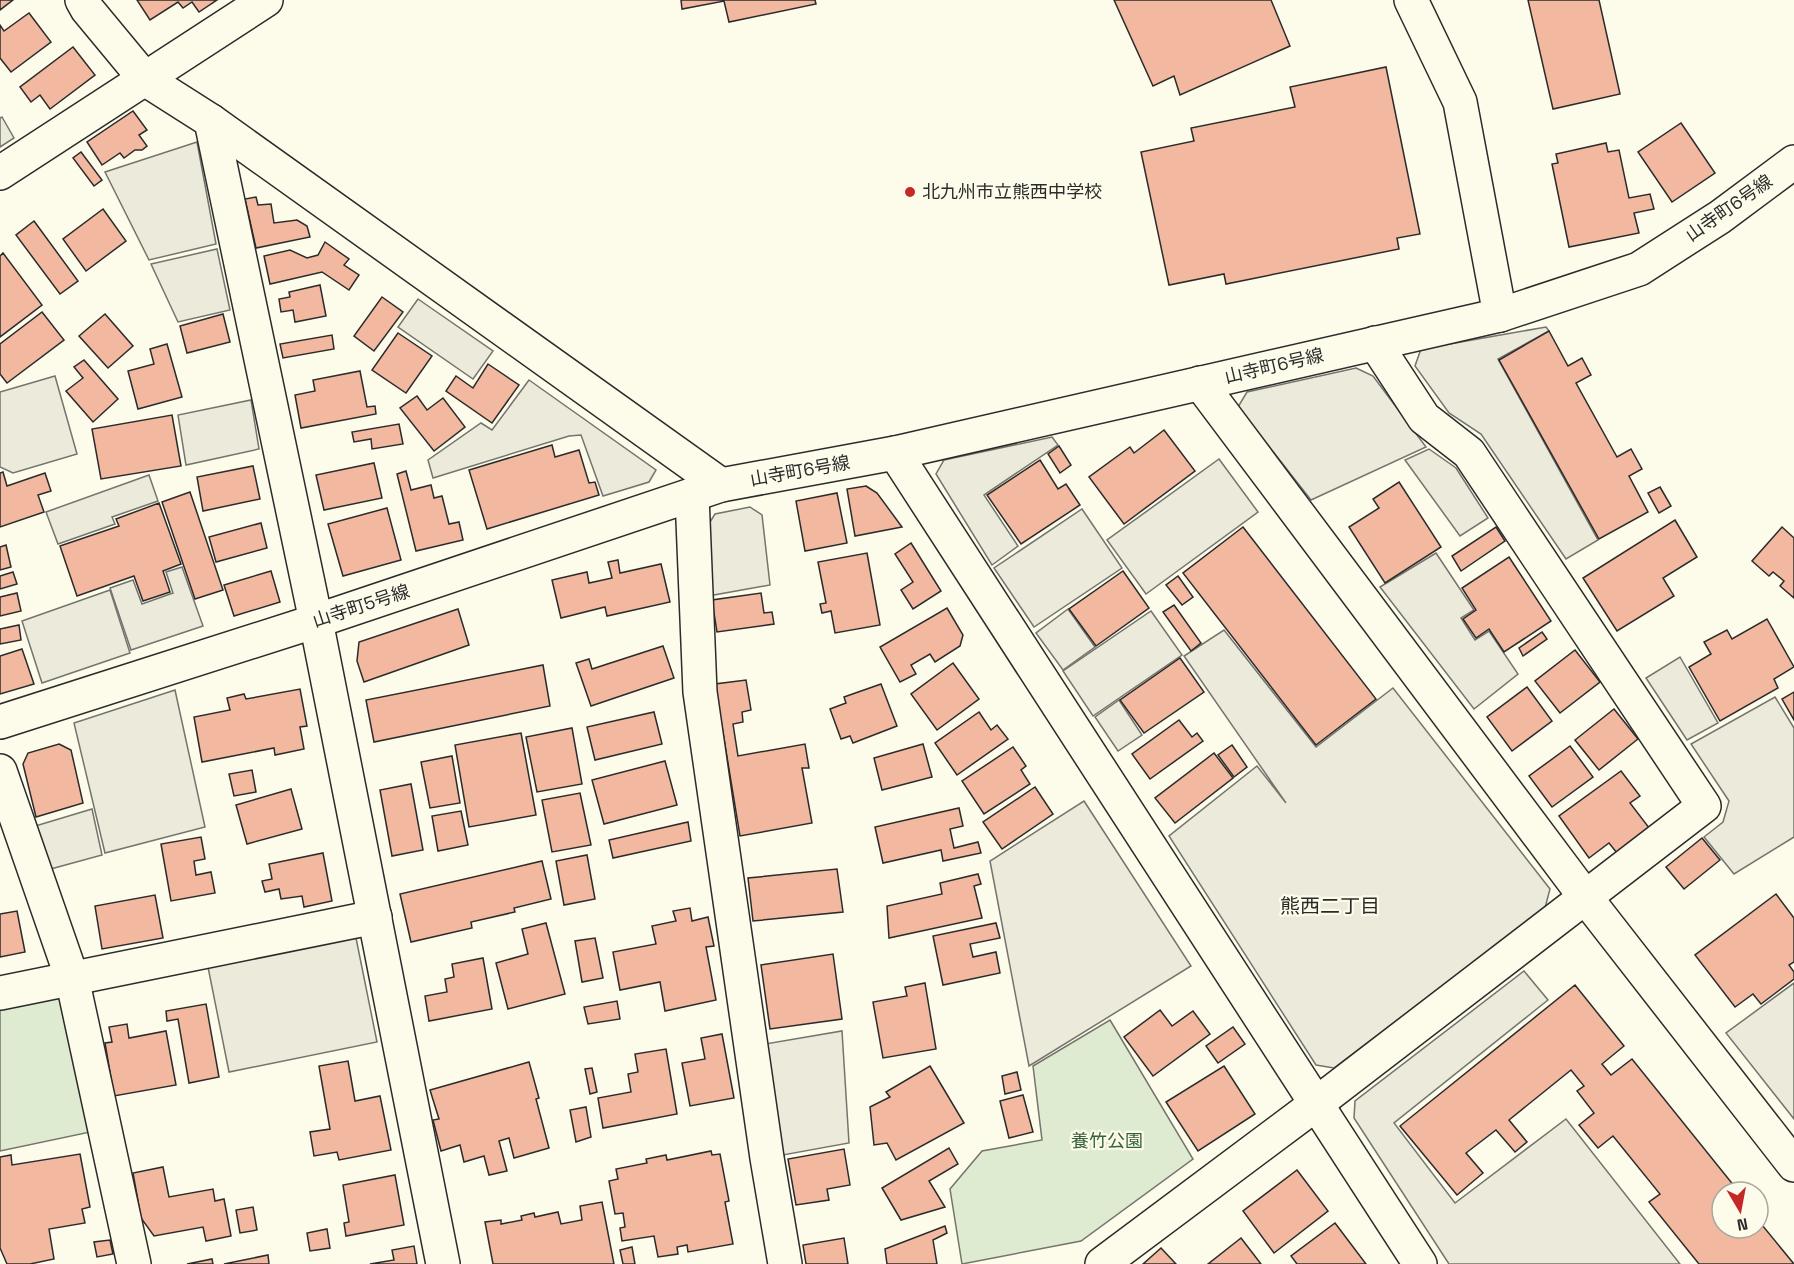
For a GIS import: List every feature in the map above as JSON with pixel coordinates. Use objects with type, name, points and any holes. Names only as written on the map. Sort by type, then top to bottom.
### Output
[{"type":"street","points":[[82,0],[146,79],[211,121],[706,490],[700,692],[767,1158],[785,1264]]},
{"type":"street","points":[[0,173],[266,0]]},
{"type":"street","points":[[1411,0],[1460,102],[1500,315]]},
{"type":"street","points":[[211,121],[316,621],[443,1264]]},
{"type":"street","name":"山寺町6号線","points":[[706,490],[895,453],[1500,315],[1639,269],[1720,217],[1794,162]]},
{"type":"street","points":[[1102,1264],[1316,1104],[1704,806],[1469,453],[1424,418],[1375,343]]},
{"type":"street","points":[[1200,383],[1586,898],[1794,1165]]},
{"type":"street","points":[[895,453],[1420,1264]]},
{"type":"street","name":"山寺町5号線","points":[[0,722],[316,621],[706,490]]},
{"type":"street","points":[[0,771],[72,978],[134,1264]]},
{"type":"street","points":[[0,993],[375,917]]},
{"type":"green space","points":[[63,996],[95,1131],[0,1151],[0,1009]]},
{"type":"green space","name":"養竹公園","points":[[1110,1020],[1193,1159],[1081,1241],[962,1264],[950,1189],[982,1151],[1042,1140],[1033,1066]]},
{"type":"shaded area","points":[[2,117],[14,138],[0,147],[0,118]]},
{"type":"shaded area","points":[[197,142],[216,244],[149,260],[105,172]]},
{"type":"shaded area","points":[[217,249],[230,310],[178,322],[151,264]]},
{"type":"shaded area","points":[[418,299],[493,351],[473,379],[398,327]]},
{"type":"shaded area","points":[[1546,327],[1549,331],[1498,359],[1598,540],[1566,559],[1481,434],[1449,413],[1415,366],[1421,349]]},
{"type":"shaded area","points":[[1356,368],[1373,376],[1426,447],[1311,500],[1238,407],[1247,392]]},
{"type":"shaded area","points":[[55,376],[77,454],[13,473],[0,467],[0,392]]},
{"type":"shaded area","points":[[529,380],[656,470],[649,482],[603,496],[581,435],[569,436],[433,478],[428,460],[481,423],[492,430]]},
{"type":"shaded area","points":[[251,400],[259,449],[186,465],[178,415]]},
{"type":"shaded area","points":[[1052,437],[1058,445],[984,495],[1018,546],[992,565],[936,474],[944,460]]},
{"type":"shaded area","points":[[1429,449],[1456,468],[1488,518],[1460,536],[1405,460]]},
{"type":"shaded area","points":[[1219,459],[1258,512],[1146,594],[1107,540]]},
{"type":"shaded area","points":[[149,475],[158,501],[112,517],[115,524],[58,544],[46,512]]},
{"type":"shaded area","points":[[750,507],[762,515],[770,585],[708,596],[705,530],[715,514]]},
{"type":"shaded area","points":[[1082,509],[1122,568],[1034,627],[994,568]]},
{"type":"shaded area","points":[[1436,553],[1474,610],[1461,618],[1475,640],[1489,631],[1518,674],[1474,709],[1380,587]]},
{"type":"shaded area","points":[[182,567],[203,626],[131,650],[110,588],[133,580],[142,604],[173,593],[166,572]]},
{"type":"shaded area","points":[[110,590],[130,653],[42,683],[22,621]]},
{"type":"shaded area","points":[[1068,609],[1095,647],[1063,670],[1036,633]]},
{"type":"shaded area","points":[[1151,611],[1182,655],[1093,716],[1063,671]]},
{"type":"shaded area","points":[[1224,630],[1316,747],[1393,688],[1550,889],[1545,908],[1334,1068],[1316,1065],[1169,836],[1257,766],[1286,803],[1184,656]]},
{"type":"shaded area","points":[[1680,657],[1718,723],[1687,740],[1646,678]]},
{"type":"shaded area","points":[[175,690],[205,827],[105,853],[74,723]]},
{"type":"shaded area","points":[[1775,697],[1794,728],[1794,837],[1734,874],[1704,837],[1723,822],[1729,801],[1691,744]]},
{"type":"shaded area","points":[[1119,700],[1142,735],[1118,751],[1095,717]]},
{"type":"shaded area","points":[[1084,801],[1191,966],[1029,1066],[990,861]]},
{"type":"shaded area","points":[[92,809],[102,855],[47,870],[32,827]]},
{"type":"shaded area","points":[[356,938],[377,1042],[229,1072],[208,967]]},
{"type":"shaded area","points":[[1524,971],[1548,1000],[1394,1123],[1455,1203],[1566,1119],[1680,1264],[1449,1264],[1354,1118],[1355,1101]]},
{"type":"shaded area","points":[[1794,983],[1794,1119],[1726,1033]]},
{"type":"shaded area","points":[[842,1031],[849,1143],[783,1155],[765,1044]]},
{"type":"building","points":[[0,0],[13,0],[0,10]]},
{"type":"building","points":[[137,0],[217,0],[199,12],[192,2],[183,8],[178,2],[150,20]]},
{"type":"building","points":[[681,0],[815,0],[816,4],[729,22],[724,1],[682,9]]},
{"type":"building","points":[[1114,0],[1271,0],[1290,46],[1180,95],[1174,76],[1153,86]]},
{"type":"building","points":[[1528,0],[1599,0],[1620,94],[1553,109]]},
{"type":"building","points":[[29,13],[51,42],[11,72],[0,58],[0,25],[4,31]]},
{"type":"building","points":[[73,47],[95,75],[50,109],[40,95],[31,102],[20,87]]},
{"type":"building","points":[[1386,67],[1420,234],[1397,238],[1399,249],[1226,284],[1224,274],[1169,285],[1141,152],[1194,141],[1191,128],[1295,107],[1290,87]]},
{"type":"building","points":[[133,111],[147,130],[139,135],[147,146],[142,150],[135,150],[124,158],[120,153],[102,165],[87,142]]},
{"type":"building","points":[[1681,123],[1715,173],[1672,202],[1638,152]]},
{"type":"building","points":[[1606,143],[1608,152],[1619,150],[1629,198],[1650,194],[1654,209],[1634,213],[1639,233],[1569,247],[1552,164],[1558,163],[1556,154]]},
{"type":"building","points":[[81,152],[102,180],[94,186],[73,158]]},
{"type":"building","points":[[256,197],[258,205],[271,204],[274,223],[297,220],[307,226],[310,237],[256,248],[245,199]]},
{"type":"building","points":[[103,209],[126,241],[86,271],[63,239]]},
{"type":"building","points":[[34,221],[78,281],[60,294],[16,235]]},
{"type":"building","points":[[325,242],[349,259],[344,265],[359,275],[349,290],[322,272],[270,284],[264,256],[290,250],[307,258],[318,255]]},
{"type":"building","points":[[3,253],[42,305],[0,337],[0,256]]},
{"type":"building","points":[[320,285],[326,316],[295,322],[293,310],[281,312],[279,299],[290,297],[289,292]]},
{"type":"building","points":[[382,297],[403,312],[374,351],[354,336]]},
{"type":"building","points":[[42,312],[64,340],[7,383],[0,374],[0,344]]},
{"type":"building","points":[[105,314],[133,346],[108,368],[79,336]]},
{"type":"building","points":[[223,314],[230,342],[187,353],[180,326]]},
{"type":"building","points":[[1549,331],[1568,366],[1582,358],[1591,375],[1576,383],[1617,457],[1631,449],[1642,469],[1629,476],[1648,512],[1599,539],[1499,360]]},
{"type":"building","points":[[398,333],[432,356],[406,393],[372,370]]},
{"type":"building","points":[[332,335],[334,349],[283,358],[280,344]]},
{"type":"building","points":[[167,344],[182,397],[138,409],[128,371],[154,364],[150,349]]},
{"type":"building","points":[[84,360],[118,399],[93,422],[66,391],[83,378],[74,367]]},
{"type":"building","points":[[488,364],[519,385],[492,423],[446,391],[456,376],[473,388]]},
{"type":"building","points":[[360,371],[367,407],[375,406],[376,414],[301,428],[295,395],[315,391],[313,380]]},
{"type":"building","points":[[417,396],[427,410],[443,398],[465,427],[434,451],[400,408]]},
{"type":"building","points":[[172,415],[181,466],[101,479],[92,429]]},
{"type":"building","points":[[399,424],[403,444],[372,449],[371,439],[354,442],[352,432]]},
{"type":"building","points":[[1164,430],[1195,471],[1124,524],[1089,477],[1130,447],[1134,453]]},
{"type":"building","points":[[552,445],[555,457],[579,450],[589,483],[595,482],[599,495],[487,529],[469,470]]},
{"type":"building","points":[[1059,446],[1071,465],[1060,473],[1048,454]]},
{"type":"building","points":[[1040,460],[1058,489],[1066,484],[1080,505],[1021,544],[987,495]]},
{"type":"building","points":[[374,463],[382,498],[324,510],[316,475]]},
{"type":"building","points":[[253,466],[260,499],[203,511],[197,477]]},
{"type":"building","points":[[406,471],[411,490],[431,485],[434,498],[442,496],[449,524],[459,522],[463,540],[416,551],[397,474]]},
{"type":"building","points":[[3,472],[7,486],[45,473],[51,491],[38,495],[44,512],[0,527],[0,473]]},
{"type":"building","points":[[1399,482],[1441,547],[1385,583],[1349,527],[1379,508],[1373,499]]},
{"type":"building","points":[[866,486],[877,493],[902,527],[855,536],[847,489]]},
{"type":"building","points":[[1660,487],[1671,506],[1659,513],[1648,493]]},
{"type":"building","points":[[190,492],[223,590],[195,599],[162,502]]},
{"type":"building","points":[[837,493],[847,543],[805,551],[796,501]]},
{"type":"building","points":[[159,503],[181,564],[163,571],[170,592],[143,601],[134,576],[77,596],[60,546],[119,526],[116,519]]},
{"type":"building","points":[[387,508],[401,560],[343,576],[328,524]]},
{"type":"building","points":[[1675,520],[1697,557],[1663,578],[1674,596],[1617,631],[1583,578]]},
{"type":"building","points":[[261,523],[267,548],[216,562],[209,537]]},
{"type":"building","points":[[1243,527],[1376,699],[1316,745],[1183,573]]},
{"type":"building","points":[[1496,527],[1505,541],[1461,571],[1452,556]]},
{"type":"building","points":[[1782,527],[1794,538],[1794,598],[1780,586],[1784,581],[1773,572],[1769,576],[1752,561]]},
{"type":"building","points":[[911,543],[941,591],[913,609],[901,590],[913,582],[895,554]]},
{"type":"building","points":[[6,545],[11,567],[0,570],[0,547]]},
{"type":"building","points":[[867,553],[880,625],[835,633],[831,611],[822,613],[820,604],[826,603],[818,562]]},
{"type":"building","points":[[1509,557],[1551,621],[1504,652],[1489,629],[1476,638],[1463,619],[1476,610],[1462,588]]},
{"type":"building","points":[[618,560],[620,573],[661,564],[670,602],[607,616],[605,607],[561,618],[552,580],[587,572],[589,583],[612,578],[608,562]]},
{"type":"building","points":[[271,571],[280,602],[234,616],[224,585]]},
{"type":"building","points":[[1123,571],[1149,608],[1096,646],[1069,609]]},
{"type":"building","points":[[13,572],[17,584],[0,589],[0,576]]},
{"type":"building","points":[[1178,576],[1193,597],[1182,605],[1166,585]]},
{"type":"building","points":[[17,593],[21,611],[0,616],[0,597]]},
{"type":"building","points":[[761,593],[764,613],[772,612],[774,624],[717,632],[712,600]]},
{"type":"building","points":[[1174,605],[1201,643],[1191,651],[1163,612]]},
{"type":"building","points":[[947,608],[963,635],[960,646],[935,662],[930,654],[911,665],[916,674],[900,682],[880,647]]},
{"type":"building","points":[[458,609],[469,645],[364,682],[357,661],[359,642]]},
{"type":"building","points":[[1767,619],[1794,667],[1774,679],[1778,688],[1720,721],[1689,667],[1711,654],[1704,642],[1727,630],[1732,639]]},
{"type":"building","points":[[19,625],[21,640],[0,644],[0,629]]},
{"type":"building","points":[[1542,632],[1547,639],[1523,656],[1519,648]]},
{"type":"building","points":[[663,646],[674,678],[591,706],[576,663],[589,659],[592,669]]},
{"type":"building","points":[[22,649],[34,684],[0,694],[0,656]]},
{"type":"building","points":[[1575,650],[1600,682],[1560,713],[1535,681]]},
{"type":"building","points":[[1180,658],[1204,692],[1144,733],[1120,700]]},
{"type":"building","points":[[953,663],[979,699],[937,730],[911,694]]},
{"type":"building","points":[[543,665],[550,706],[374,742],[366,700]]},
{"type":"building","points":[[746,680],[751,710],[742,712],[743,722],[733,724],[738,756],[805,744],[809,768],[802,768],[812,823],[740,836],[715,684]]},
{"type":"building","points":[[881,684],[897,726],[853,743],[850,736],[841,739],[830,709],[846,703],[844,697]]},
{"type":"building","points":[[1527,687],[1552,721],[1512,751],[1487,717]]},
{"type":"building","points":[[300,689],[307,726],[300,727],[304,749],[275,755],[274,748],[202,762],[194,717],[230,710],[227,698],[244,694],[246,699]]},
{"type":"building","points":[[1794,692],[1794,720],[1782,699]]},
{"type":"building","points":[[1614,709],[1638,739],[1599,770],[1575,740]]},
{"type":"building","points":[[654,712],[662,744],[595,760],[587,727]]},
{"type":"building","points":[[979,712],[991,730],[997,725],[1008,739],[957,775],[935,743]]},
{"type":"building","points":[[1179,720],[1192,737],[1197,733],[1203,741],[1150,779],[1132,754]]},
{"type":"building","points":[[572,728],[582,784],[537,792],[526,737]]},
{"type":"building","points":[[521,733],[536,815],[469,827],[455,745]]},
{"type":"building","points":[[59,744],[71,750],[83,803],[36,817],[23,764],[28,753]]},
{"type":"building","points":[[923,744],[932,777],[882,790],[874,758]]},
{"type":"building","points":[[1232,745],[1247,767],[1234,777],[1218,755]]},
{"type":"building","points":[[1570,746],[1593,777],[1552,807],[1529,776]]},
{"type":"building","points":[[1013,747],[1026,766],[1021,770],[1030,784],[984,814],[962,781]]},
{"type":"building","points":[[1214,753],[1233,778],[1175,823],[1155,798]]},
{"type":"building","points":[[452,756],[460,803],[430,808],[421,762]]},
{"type":"building","points":[[665,761],[677,805],[604,824],[592,780]]},
{"type":"building","points":[[252,770],[256,792],[234,796],[229,774]]},
{"type":"building","points":[[1621,771],[1640,796],[1630,803],[1650,829],[1617,853],[1609,843],[1589,858],[1559,816]]},
{"type":"building","points":[[411,784],[423,850],[392,856],[380,790]]},
{"type":"building","points":[[1035,787],[1053,814],[1002,849],[983,822]]},
{"type":"building","points":[[291,789],[302,829],[247,844],[236,805]]},
{"type":"building","points":[[580,793],[591,845],[552,852],[542,800]]},
{"type":"building","points":[[959,808],[963,826],[950,829],[954,848],[978,842],[981,853],[943,861],[941,850],[883,863],[875,827]]},
{"type":"building","points":[[461,811],[468,845],[438,851],[432,816]]},
{"type":"building","points":[[688,822],[691,841],[613,858],[609,840]]},
{"type":"building","points":[[201,837],[205,859],[194,861],[196,875],[211,872],[215,893],[171,901],[161,844]]},
{"type":"building","points":[[1702,838],[1720,860],[1684,889],[1666,867]]},
{"type":"building","points":[[323,853],[332,901],[304,907],[302,896],[281,899],[279,889],[265,892],[262,881],[272,879],[269,864]]},
{"type":"building","points":[[587,855],[595,899],[564,905],[556,861]]},
{"type":"building","points":[[542,861],[551,899],[514,908],[515,912],[471,922],[472,928],[411,942],[400,894]]},
{"type":"building","points":[[837,869],[843,912],[753,921],[748,878]]},
{"type":"building","points":[[978,874],[981,884],[974,886],[982,918],[889,938],[887,906],[942,894],[940,883]]},
{"type":"building","points":[[1776,894],[1794,918],[1794,962],[1789,965],[1794,972],[1794,979],[1761,1004],[1753,994],[1735,1007],[1695,955]]},
{"type":"building","points":[[155,895],[163,938],[102,949],[95,906]]},
{"type":"building","points":[[690,908],[692,921],[708,917],[714,946],[706,947],[716,1000],[665,1011],[660,982],[620,990],[613,952],[656,944],[652,926],[676,921],[673,911]]},
{"type":"building","points":[[17,911],[25,952],[0,957],[0,914]]},
{"type":"building","points":[[546,923],[565,994],[508,1009],[496,963],[528,954],[522,929]]},
{"type":"building","points":[[996,923],[1000,938],[970,944],[973,957],[996,952],[1000,973],[943,985],[933,936]]},
{"type":"building","points":[[595,938],[603,978],[582,982],[575,941]]},
{"type":"building","points":[[833,954],[842,1019],[770,1029],[761,965]]},
{"type":"building","points":[[483,958],[492,1009],[429,1021],[425,996],[447,992],[445,979],[454,977],[452,964]]},
{"type":"building","points":[[925,983],[936,1049],[883,1058],[873,1002],[907,996],[905,987]]},
{"type":"building","points":[[1575,985],[1624,1046],[1602,1064],[1611,1075],[1632,1059],[1729,1180],[1710,1180],[1710,1240],[1770,1240],[1770,1235],[1794,1264],[1699,1264],[1649,1202],[1660,1194],[1613,1136],[1598,1148],[1579,1125],[1594,1113],[1577,1091],[1584,1086],[1571,1070],[1509,1120],[1527,1142],[1515,1152],[1496,1130],[1466,1153],[1483,1173],[1457,1195],[1400,1126]]},
{"type":"building","points":[[617,1001],[620,1019],[588,1024],[584,1007]]},
{"type":"building","points":[[206,1004],[219,1077],[189,1083],[178,1019],[167,1021],[166,1011]]},
{"type":"building","points":[[1160,1010],[1172,1026],[1193,1011],[1210,1034],[1153,1076],[1124,1037]]},
{"type":"building","points":[[127,1024],[129,1038],[166,1031],[176,1085],[114,1096],[105,1043],[112,1042],[109,1027]]},
{"type":"building","points":[[1233,1027],[1245,1044],[1218,1063],[1206,1046]]},
{"type":"building","points":[[722,1034],[734,1098],[690,1106],[682,1063],[705,1059],[701,1038]]},
{"type":"building","points":[[666,1049],[677,1114],[603,1128],[598,1098],[631,1092],[628,1074],[638,1072],[635,1054]]},
{"type":"building","points":[[348,1061],[355,1101],[380,1096],[391,1150],[339,1160],[337,1152],[314,1156],[310,1132],[330,1129],[319,1066]]},
{"type":"building","points":[[529,1062],[549,1148],[514,1158],[509,1138],[499,1141],[507,1171],[489,1175],[484,1156],[464,1162],[460,1145],[441,1151],[433,1120],[439,1119],[430,1090]]},
{"type":"building","points":[[930,1066],[964,1123],[896,1160],[887,1143],[874,1145],[870,1107],[890,1097],[886,1092]]},
{"type":"building","points":[[1224,1066],[1255,1114],[1198,1151],[1166,1102]]},
{"type":"building","points":[[592,1068],[597,1092],[590,1094],[585,1069]]},
{"type":"building","points":[[1017,1072],[1021,1090],[1005,1094],[1002,1076]]},
{"type":"building","points":[[1023,1095],[1033,1132],[1009,1138],[1000,1101]]},
{"type":"building","points":[[586,1107],[591,1137],[576,1142],[570,1110]]},
{"type":"building","points":[[949,1148],[958,1164],[929,1181],[945,1207],[901,1220],[882,1188]]},
{"type":"building","points":[[844,1149],[850,1185],[827,1189],[829,1200],[796,1205],[788,1159]]},
{"type":"building","points":[[711,1151],[712,1155],[720,1154],[729,1201],[725,1202],[733,1244],[688,1252],[687,1245],[677,1247],[678,1254],[658,1257],[654,1236],[622,1241],[620,1228],[625,1227],[623,1213],[615,1214],[609,1181],[618,1179],[616,1169],[647,1163],[646,1159],[666,1155],[667,1160]]},
{"type":"building","points":[[80,1154],[90,1207],[82,1209],[85,1223],[49,1229],[54,1259],[30,1264],[7,1264],[0,1248],[0,1157],[11,1155],[12,1165]]},
{"type":"building","points":[[163,1167],[169,1197],[213,1189],[215,1201],[224,1199],[231,1236],[206,1241],[203,1227],[154,1236],[141,1218],[133,1173]]},
{"type":"building","points":[[1297,1170],[1328,1211],[1274,1253],[1243,1211]]},
{"type":"building","points":[[395,1175],[404,1225],[346,1236],[344,1223],[349,1222],[343,1185]]},
{"type":"building","points":[[602,1202],[614,1264],[493,1264],[485,1222],[501,1220],[501,1224],[522,1220],[521,1216],[534,1213],[535,1217],[558,1212],[561,1224],[582,1220],[580,1206]]},
{"type":"building","points":[[253,1207],[257,1230],[240,1233],[236,1210]]},
{"type":"building","points":[[1335,1223],[1366,1264],[1297,1264],[1291,1256]]},
{"type":"building","points":[[945,1226],[947,1233],[933,1240],[937,1264],[887,1264],[885,1249]]},
{"type":"building","points":[[327,1229],[330,1248],[310,1251],[307,1233]]},
{"type":"building","points":[[844,1238],[848,1264],[806,1264],[803,1245]]},
{"type":"building","points":[[1241,1238],[1261,1264],[1208,1264]]},
{"type":"building","points":[[110,1240],[113,1254],[97,1257],[94,1242]]},
{"type":"building","points":[[414,1246],[417,1264],[370,1264],[394,1260],[392,1250]]},
{"type":"building","points":[[632,1247],[635,1264],[623,1264],[620,1250]]},
{"type":"building","points":[[1161,1248],[1176,1264],[1143,1264]]},
{"type":"building","points":[[268,1255],[269,1264],[224,1264]]},
{"type":"building","points":[[212,1259],[213,1264],[187,1264]]},
{"type":"place","name":"北九州市立熊西中学校","points":[[910,192]]},
{"type":"district","name":"熊西二丁目","points":[[1330,906]]}]
